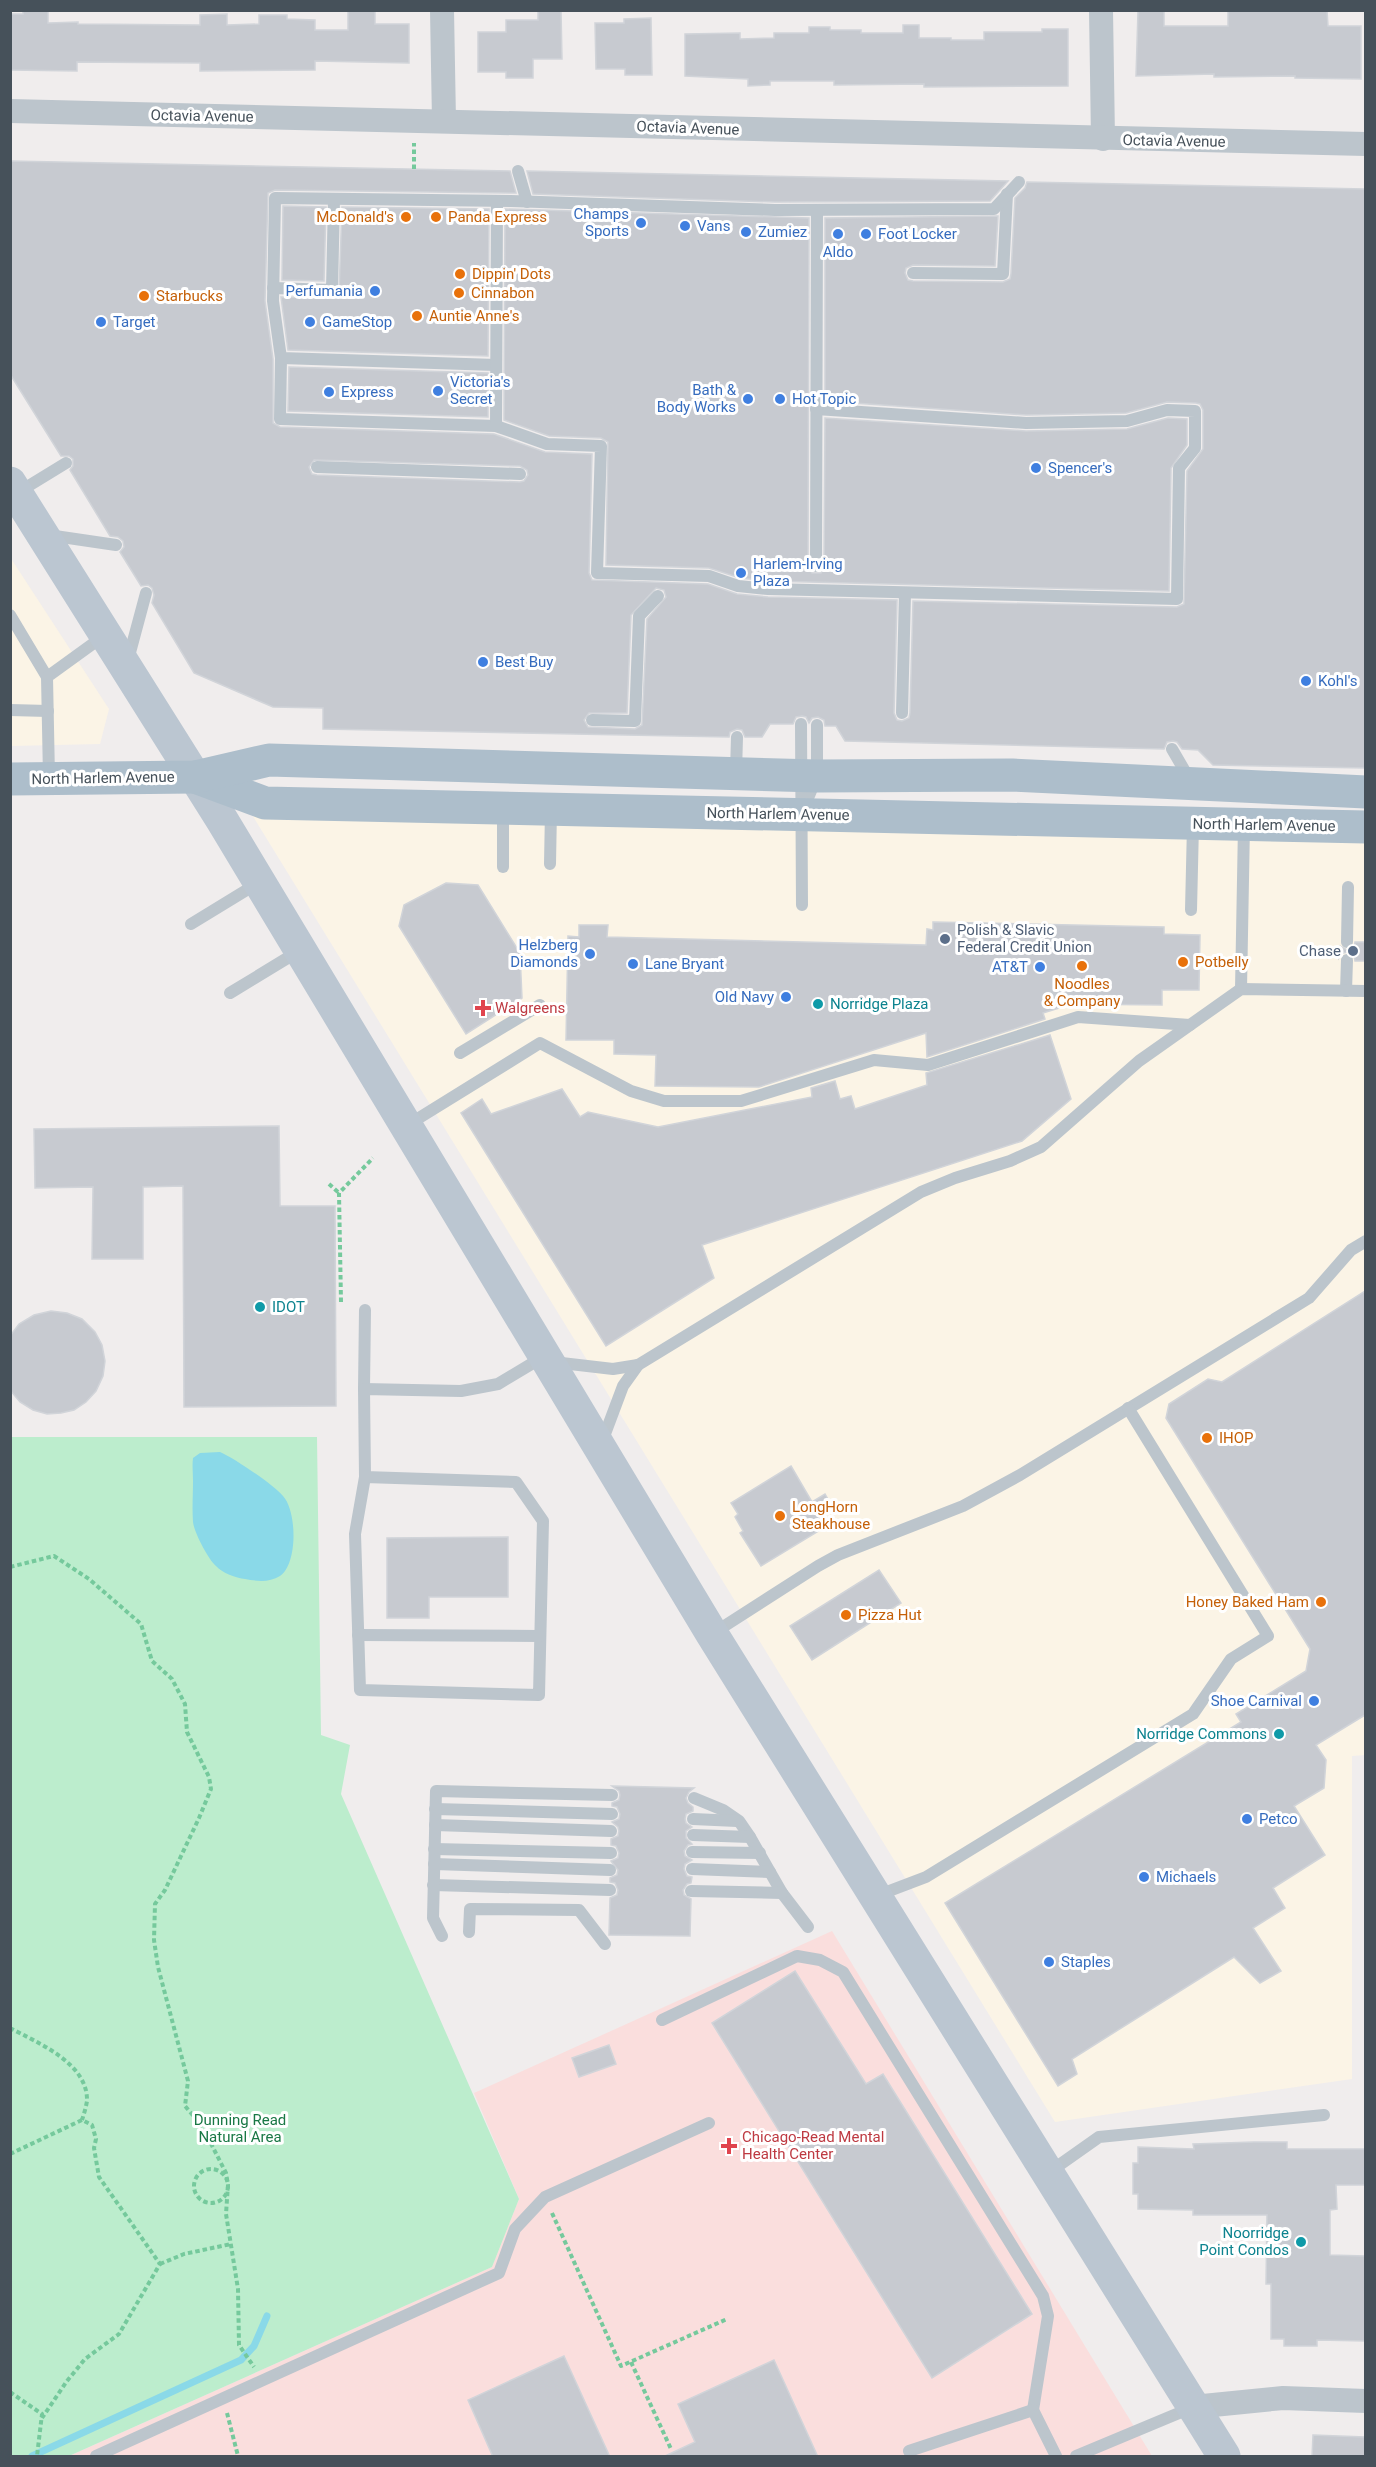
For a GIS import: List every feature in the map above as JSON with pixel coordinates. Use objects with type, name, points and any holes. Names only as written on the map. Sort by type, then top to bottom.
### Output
[{"type":"main road","points":[[13,491],[195,777],[712,1634],[1224,2457]]},
{"type":"main road","name":"North Harlem Avenue","points":[[10,778],[195,777],[269,760],[736,774],[1012,775],[1365,792]]},
{"type":"main road","name":"North Harlem Avenue","points":[[195,777],[265,803],[1365,827]]},
{"type":"main road","points":[[1192,783],[1193,824]]},
{"type":"street","points":[[442,10],[444,121]]},
{"type":"street","points":[[1101,10],[1103,140]]},
{"type":"street","name":"Octavia Avenue","points":[[10,111],[1103,140],[1365,144]]},
{"type":"street","points":[[1193,2407],[1282,2398],[1365,2400]]},
{"type":"lane","points":[[518,171],[527,202]]},
{"type":"lane","points":[[816,410],[1026,423],[1127,421],[1167,410],[1195,411],[1195,448],[1179,468],[1178,599],[768,589],[738,586],[709,576],[597,573],[601,446],[547,444],[496,426],[280,419],[281,358],[273,288],[275,198],[497,201],[817,210],[994,209],[1019,182]]},
{"type":"lane","points":[[914,273],[1004,274],[1007,194]]},
{"type":"lane","points":[[273,288],[332,290],[334,199]]},
{"type":"lane","points":[[496,426],[497,201]]},
{"type":"lane","points":[[816,566],[817,210]]},
{"type":"lane","points":[[281,358],[496,365]]},
{"type":"lane","points":[[13,491],[66,463]]},
{"type":"lane","points":[[317,467],[520,474]]},
{"type":"lane","points":[[43,535],[116,545]]},
{"type":"lane","points":[[127,667],[146,593]]},
{"type":"lane","points":[[902,713],[905,593]]},
{"type":"lane","points":[[592,720],[635,721],[639,616],[658,596]]},
{"type":"lane","points":[[10,615],[47,677],[49,778]]},
{"type":"lane","points":[[47,677],[106,634]]},
{"type":"lane","points":[[10,710],[48,711]]},
{"type":"lane","points":[[801,724],[809,775]]},
{"type":"lane","points":[[802,905],[801,815],[817,725]]},
{"type":"lane","points":[[736,774],[737,737]]},
{"type":"lane","points":[[1172,749],[1192,783]]},
{"type":"lane","points":[[503,807],[503,867]]},
{"type":"lane","points":[[550,864],[551,808]]},
{"type":"lane","points":[[1191,910],[1193,824]]},
{"type":"lane","points":[[1241,989],[1244,824]]},
{"type":"lane","points":[[191,924],[259,882]]},
{"type":"lane","points":[[1347,942],[1348,887]]},
{"type":"lane","points":[[230,993],[300,951]]},
{"type":"lane","points":[[1346,991],[1347,960]]},
{"type":"lane","points":[[364,1389],[460,1390],[498,1384],[544,1358],[588,1368],[613,1369],[638,1365],[921,1192],[955,1178],[1011,1161],[1041,1147],[1139,1061],[1241,989],[1365,991]]},
{"type":"lane","points":[[460,1053],[540,1005]]},
{"type":"lane","points":[[405,1127],[540,1043],[631,1091],[664,1101],[741,1101],[874,1060],[928,1065],[1078,1017],[1190,1024]]},
{"type":"lane","points":[[712,1634],[838,1555],[963,1506],[1020,1474],[1309,1298],[1351,1250],[1365,1241]]},
{"type":"lane","points":[[365,1310],[365,1477],[355,1534],[360,1690],[539,1695],[543,1521],[516,1482],[365,1477]]},
{"type":"lane","points":[[600,1450],[623,1386],[638,1365]]},
{"type":"lane","points":[[875,1897],[926,1877],[1193,1714],[1231,1659],[1268,1636],[1128,1408]]},
{"type":"lane","points":[[358,1635],[540,1636]]},
{"type":"lane","points":[[442,1936],[433,1918],[436,1791],[612,1795]]},
{"type":"lane","points":[[694,1798],[723,1810],[739,1821],[782,1893],[808,1927]]},
{"type":"lane","points":[[435,1809],[612,1815]]},
{"type":"lane","points":[[693,1819],[739,1821]]},
{"type":"lane","points":[[435,1825],[612,1831]]},
{"type":"lane","points":[[693,1835],[750,1837]]},
{"type":"lane","points":[[434,1849],[611,1853]]},
{"type":"lane","points":[[692,1852],[760,1853]]},
{"type":"lane","points":[[434,1864],[610,1870]]},
{"type":"lane","points":[[692,1869],[770,1872]]},
{"type":"lane","points":[[433,1885],[610,1890]]},
{"type":"lane","points":[[691,1892],[782,1893]]},
{"type":"lane","points":[[469,1932],[470,1909],[579,1910],[605,1944]]},
{"type":"lane","points":[[662,2020],[797,1956],[820,1960],[843,1972],[1042,2296],[1048,2316],[1033,2410],[1056,2457]]},
{"type":"lane","points":[[1047,2174],[1099,2137],[1324,2115]]},
{"type":"lane","points":[[96,2457],[499,2273],[515,2229],[545,2197],[709,2123]]},
{"type":"lane","points":[[1076,2457],[1193,2407]]},
{"type":"lane","points":[[909,2451],[1033,2410]]},
{"type":"path","points":[[414,147],[414,169]]},
{"type":"path","points":[[340,1302],[339,1193],[373,1158]]},
{"type":"path","points":[[329,1184],[339,1193]]},
{"type":"path","points":[[10,1567],[54,1556],[89,1579],[141,1624],[152,1661],[172,1679],[185,1704],[187,1732],[209,1777],[211,1789],[165,1890],[155,1904],[154,1940],[158,1967],[188,2081],[184,2106],[202,2126],[226,2173],[228,2185],[225,2214],[238,2289],[239,2345],[250,2360]]},
{"type":"path","points":[[10,2028],[61,2057],[77,2073],[83,2084],[87,2101],[82,2120],[10,2154]]},
{"type":"path","points":[[82,2120],[92,2125],[96,2139],[94,2148],[99,2177],[160,2265]]},
{"type":"path","points":[[211,2168],[225,2175],[228,2185],[226,2194],[221,2199],[209,2203],[195,2193],[195,2177],[211,2168]]},
{"type":"path","points":[[545,2197],[621,2366],[727,2319]]},
{"type":"path","points":[[42,2418],[85,2359],[119,2334],[160,2265],[184,2254],[231,2244]]},
{"type":"path","points":[[631,2362],[671,2449]]},
{"type":"path","points":[[10,2392],[42,2414],[37,2457]]},
{"type":"path","points":[[223,2398],[238,2457]]},
{"type":"shaded area","points":[[10,557],[109,709],[100,744],[11,746]]},
{"type":"shaded area","name":"Norridge Commons","points":[[251,813],[1365,837],[1366,1755],[1352,1756],[1352,2079],[1055,2122]]},
{"type":"shaded area","name":"Chicago-Read Mental Health Center","points":[[832,1931],[1152,2456],[69,2456],[492,2267],[519,2199],[474,2093]]},
{"type":"green space","name":"Dunning Read Natural Area","points":[[11,1437],[317,1437],[321,1735],[350,1745],[341,1794],[519,2199],[492,2267],[69,2456],[11,2456]]},
{"type":"water","points":[[220,1452],[263,1479],[288,1503],[293,1525],[293,1549],[286,1570],[276,1578],[267,1581],[238,1578],[219,1569],[205,1552],[193,1522],[193,1458],[200,1453]]},
{"type":"building","points":[[348,10],[375,10],[375,24],[409,24],[409,63],[315,61],[315,70],[200,71],[200,63],[77,62],[77,71],[10,70],[10,14],[23,14],[23,11],[48,11],[48,23],[78,22],[78,24],[200,25],[200,15],[227,14],[227,25],[259,24],[259,15],[287,15],[287,19],[315,20],[315,30],[348,30]]},
{"type":"building","points":[[538,10],[561,10],[562,59],[533,59],[533,78],[506,78],[506,72],[478,72],[478,32],[506,32],[506,20],[538,20]]},
{"type":"building","points":[[1228,10],[1327,10],[1328,26],[1361,26],[1361,79],[1295,78],[1295,76],[1214,77],[1214,74],[1136,76],[1138,11],[1164,11],[1164,26],[1228,26]]},
{"type":"building","points":[[651,18],[652,75],[625,75],[625,69],[596,69],[595,23],[624,23],[624,19]]},
{"type":"building","points":[[903,25],[919,25],[919,38],[951,38],[951,40],[984,40],[984,32],[1042,32],[1042,29],[1068,29],[1068,86],[924,87],[924,84],[834,85],[834,81],[770,81],[770,85],[748,86],[748,79],[685,76],[685,34],[740,33],[740,39],[774,38],[774,33],[809,33],[809,27],[861,30],[861,33],[903,33]]},
{"type":"building","points":[[10,161],[510,171],[516,193],[275,190],[268,193],[265,301],[273,359],[273,423],[280,427],[494,434],[545,452],[592,454],[589,573],[592,580],[708,584],[737,594],[768,597],[897,600],[894,713],[897,720],[902,721],[909,718],[910,713],[913,601],[1177,607],[1184,604],[1187,471],[1203,449],[1203,410],[1200,404],[1196,403],[1167,402],[1126,413],[1026,415],[825,401],[825,218],[998,216],[995,266],[913,265],[906,268],[905,273],[908,280],[913,281],[1003,282],[1010,279],[1011,274],[1015,198],[1025,188],[1027,182],[1365,189],[1365,768],[1213,765],[1198,750],[1182,749],[1177,742],[1173,741],[1167,742],[1164,749],[845,741],[836,726],[825,726],[824,720],[818,717],[812,718],[809,723],[806,717],[802,716],[796,717],[793,724],[770,724],[762,737],[745,737],[742,730],[737,729],[730,732],[729,737],[323,729],[323,708],[273,707],[194,673],[152,603],[154,595],[152,588],[148,585],[141,586],[120,552],[124,547],[123,541],[118,537],[110,536],[70,470],[73,466],[73,459],[69,456],[61,456],[10,374]],"holes":[[[314,460],[520,466],[527,470],[528,475],[524,481],[520,482],[317,475],[312,474],[309,467]],[[656,588],[664,590],[666,597],[647,619],[642,725],[635,729],[588,727],[584,720],[589,713],[627,713],[631,615]]]},
{"type":"building","points":[[527,171],[1008,181],[990,201],[775,202],[533,194]]},
{"type":"building","points":[[283,206],[326,207],[324,281],[282,280]]},
{"type":"building","points":[[342,207],[489,209],[488,356],[288,350],[281,297],[332,298],[339,294]]},
{"type":"building","points":[[505,209],[809,218],[808,566],[812,573],[821,573],[824,566],[825,418],[1026,431],[1127,429],[1168,418],[1187,419],[1187,445],[1171,468],[1169,591],[769,581],[740,578],[709,568],[606,565],[608,442],[601,438],[549,436],[504,420]]},
{"type":"building","points":[[289,367],[488,373],[488,417],[288,411]]},
{"type":"building","name":"Walgreens","points":[[446,883],[478,885],[520,953],[522,998],[466,1034],[399,926],[404,905]]},
{"type":"building","name":"Norridge Plaza","points":[[933,922],[1164,927],[1164,934],[1200,935],[1199,990],[1162,990],[1162,1005],[1072,1004],[1043,1013],[1045,1019],[927,1057],[926,1033],[759,1087],[655,1086],[656,1055],[614,1054],[614,1040],[566,1040],[568,936],[579,937],[579,925],[608,925],[607,937],[926,945],[927,929],[933,930]]},
{"type":"building","points":[[1355,942],[1365,942],[1365,961],[1355,961],[1354,956],[1348,952],[1343,953],[1339,958],[1340,946],[1347,950],[1354,947]]},
{"type":"building","points":[[1050,1035],[1071,1099],[1022,1141],[702,1245],[714,1278],[606,1346],[461,1113],[482,1099],[491,1114],[562,1089],[580,1117],[588,1112],[658,1127],[812,1097],[811,1088],[835,1081],[840,1099],[851,1096],[855,1109],[927,1085],[926,1073]]},
{"type":"building","name":"IDOT","points":[[279,1126],[280,1206],[335,1206],[336,1406],[184,1407],[183,1186],[143,1187],[143,1259],[92,1259],[93,1187],[35,1188],[34,1129]]},
{"type":"building","name":"Norridge Commons","points":[[1365,1291],[1365,1715],[1316,1745],[1326,1760],[1324,1788],[1294,1806],[1325,1855],[1273,1888],[1285,1908],[1253,1928],[1281,1971],[1260,1983],[1234,1957],[1072,2059],[1077,2074],[1058,2086],[945,1903],[1241,1722],[1236,1714],[1306,1671],[1310,1649],[1166,1418],[1169,1404],[1208,1379],[1222,1382]]},
{"type":"building","points":[[51,1311],[67,1313],[82,1319],[95,1332],[102,1345],[105,1361],[103,1376],[96,1391],[86,1402],[74,1410],[47,1414],[33,1410],[20,1402],[10,1390],[10,1336],[19,1324],[34,1315]]},
{"type":"building","name":"LongHorn Steakhouse","points":[[791,1466],[812,1502],[825,1494],[833,1508],[823,1514],[830,1524],[761,1566],[740,1533],[743,1531],[735,1517],[738,1514],[731,1503]]},
{"type":"building","points":[[508,1537],[508,1597],[429,1597],[429,1618],[387,1618],[387,1538]]},
{"type":"building","name":"Pizza Hut","points":[[879,1570],[901,1603],[812,1660],[790,1626]]},
{"type":"building","points":[[612,1786],[694,1788],[686,1798],[693,1807],[693,1811],[686,1814],[685,1819],[686,1823],[692,1827],[686,1831],[686,1838],[692,1844],[688,1845],[684,1851],[685,1856],[692,1860],[685,1864],[684,1869],[687,1876],[692,1877],[691,1883],[687,1884],[683,1890],[684,1895],[691,1899],[690,1936],[609,1935],[610,1898],[617,1895],[618,1890],[615,1883],[610,1882],[610,1878],[617,1875],[618,1870],[611,1861],[618,1858],[619,1853],[616,1846],[611,1845],[611,1839],[618,1836],[619,1831],[612,1822],[619,1819],[620,1814],[617,1807],[612,1806],[612,1803],[619,1800],[620,1795],[619,1791]]},
{"type":"building","points":[[795,1971],[866,2084],[883,2074],[1032,2314],[932,2378],[712,2023]]},
{"type":"building","points":[[609,2045],[616,2064],[579,2077],[572,2058]]},
{"type":"building","name":"Noorridge Point Condos","points":[[1287,2142],[1287,2149],[1365,2149],[1365,2185],[1336,2185],[1337,2209],[1330,2210],[1330,2255],[1365,2256],[1365,2341],[1317,2340],[1317,2346],[1284,2346],[1284,2339],[1271,2339],[1271,2284],[1266,2284],[1267,2215],[1193,2215],[1193,2210],[1138,2209],[1138,2194],[1133,2194],[1133,2163],[1138,2163],[1138,2147],[1194,2149],[1193,2144]]},
{"type":"building","points":[[564,2356],[610,2457],[493,2457],[468,2400]]},
{"type":"building","points":[[774,2360],[818,2457],[663,2457],[695,2442],[678,2404]]},
{"type":"building","points":[[1313,2435],[1365,2437],[1365,2457],[1312,2457]]},
{"type":"waterway","points":[[32,2456],[241,2360],[254,2346],[267,2316]]},
{"type":"place","name":"McDonald's","points":[[406,217]]},
{"type":"place","name":"Panda Express","points":[[436,217]]},
{"type":"place","name":"Champs Sports","points":[[641,223]]},
{"type":"place","name":"Vans","points":[[685,226]]},
{"type":"place","name":"Zumiez","points":[[746,232]]},
{"type":"place","name":"Aldo","points":[[838,234]]},
{"type":"place","name":"Foot Locker","points":[[866,234]]},
{"type":"place","name":"Dippin' Dots","points":[[460,274]]},
{"type":"place","name":"Perfumania","points":[[375,291]]},
{"type":"place","name":"Cinnabon","points":[[459,293]]},
{"type":"place","name":"Starbucks","points":[[144,296]]},
{"type":"place","name":"Auntie Anne's","points":[[417,316]]},
{"type":"place","name":"Target","points":[[101,322]]},
{"type":"place","name":"GameStop","points":[[310,322]]},
{"type":"place","name":"Victoria's Secret","points":[[438,391]]},
{"type":"place","name":"Express","points":[[329,392]]},
{"type":"place","name":"Bath & Body Works","points":[[748,399]]},
{"type":"place","name":"Hot Topic","points":[[780,399]]},
{"type":"place","name":"Spencer's","points":[[1036,468]]},
{"type":"place","name":"Harlem-Irving Plaza","points":[[741,573]]},
{"type":"place","name":"Best Buy","points":[[483,662]]},
{"type":"place","name":"Kohl's","points":[[1306,681]]},
{"type":"place","name":"Polish & Slavic Federal Credit Union","points":[[945,939]]},
{"type":"place","name":"Chase","points":[[1353,951]]},
{"type":"place","name":"Helzberg Diamonds","points":[[590,954]]},
{"type":"place","name":"Potbelly","points":[[1183,962]]},
{"type":"place","name":"Lane Bryant","points":[[633,964]]},
{"type":"place","name":"Noodles & Company","points":[[1082,966]]},
{"type":"place","name":"AT&T","points":[[1040,967]]},
{"type":"place","name":"Old Navy","points":[[786,997]]},
{"type":"place","name":"Norridge Plaza","points":[[818,1004]]},
{"type":"place","name":"Walgreens","points":[[483,1008]]},
{"type":"place","name":"IDOT","points":[[260,1307]]},
{"type":"place","name":"IHOP","points":[[1207,1438]]},
{"type":"place","name":"LongHorn Steakhouse","points":[[780,1516]]},
{"type":"place","name":"Honey Baked Ham","points":[[1321,1602]]},
{"type":"place","name":"Pizza Hut","points":[[846,1615]]},
{"type":"place","name":"Shoe Carnival","points":[[1314,1701]]},
{"type":"place","name":"Norridge Commons","points":[[1279,1734]]},
{"type":"place","name":"Petco","points":[[1247,1819]]},
{"type":"place","name":"Michaels","points":[[1144,1877]]},
{"type":"place","name":"Staples","points":[[1049,1962]]},
{"type":"place","name":"Chicago-Read Mental Health Center","points":[[729,2146]]},
{"type":"place","name":"Noorridge Point Condos","points":[[1301,2242]]}]
